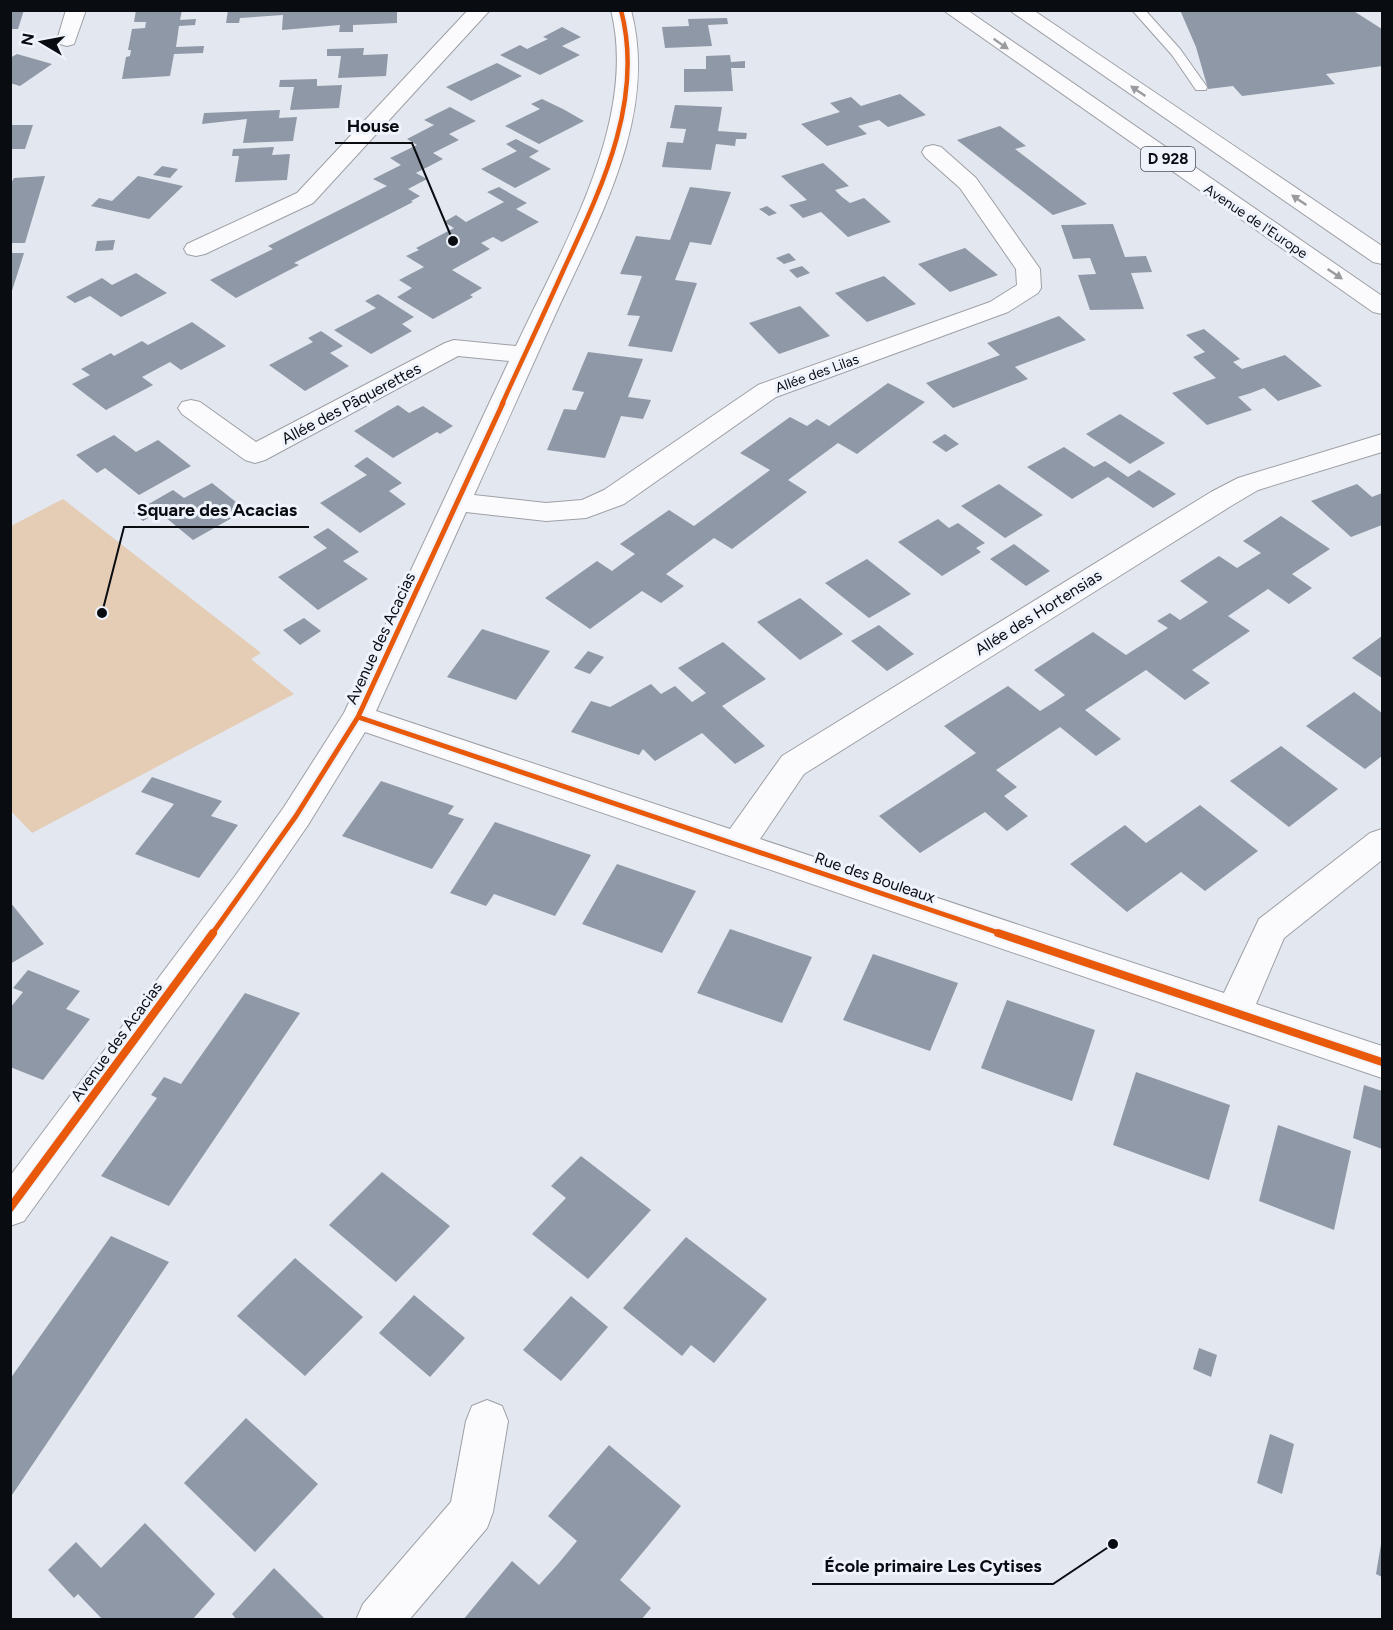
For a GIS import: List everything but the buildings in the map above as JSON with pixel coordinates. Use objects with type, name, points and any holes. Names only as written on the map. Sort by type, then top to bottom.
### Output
[{"type":"street","points":[[67,40],[76,10]]},
{"type":"street","points":[[196,249],[304,198],[480,10]]},
{"type":"street","name":"Avenue des Acacias","points":[[13,1199],[247,886],[296,816],[358,717],[525,355],[614,154],[629,82],[621,10]]},
{"type":"street","name":"Avenue de l'Europe","points":[[953,10],[1383,307]]},
{"type":"street","name":"D 928","points":[[1018,10],[1383,256]]},
{"type":"street","name":"Allée des Lilas","points":[[457,502],[546,512],[586,509],[614,497],[767,391],[999,307],[1029,288],[1028,269],[968,183],[933,152]]},
{"type":"street","name":"Allée des Pâquerettes","points":[[191,408],[255,454],[454,348],[525,355]]},
{"type":"street","name":"Allée des Hortensias","points":[[737,845],[793,765],[823,746],[1248,484],[1383,443]]},
{"type":"street","name":"Rue des Bouleaux","points":[[358,717],[1383,1062]]},
{"type":"street","points":[[1234,1012],[1271,929],[1383,842]]},
{"type":"street","points":[[379,1620],[471,1512],[487,1421]]},
{"type":"lane","points":[[1138,10],[1176,52],[1201,87]]},
{"type":"shaded area","points":[[63,499],[261,653],[251,659],[294,694],[32,833],[11,811],[11,526]]},
{"type":"cycle path","points":[[10,1208],[247,886],[296,816],[358,717],[582,230],[608,165],[621,122],[627,76],[626,36],[621,10]]},
{"type":"cycle path","points":[[358,717],[1382,1062]]},
{"type":"place","name":"House","points":[[453,241]]},
{"type":"place","name":"Square des Acacias","points":[[102,613]]},
{"type":"place","name":"École primaire Les Cytises","points":[[1113,1544]]}]
